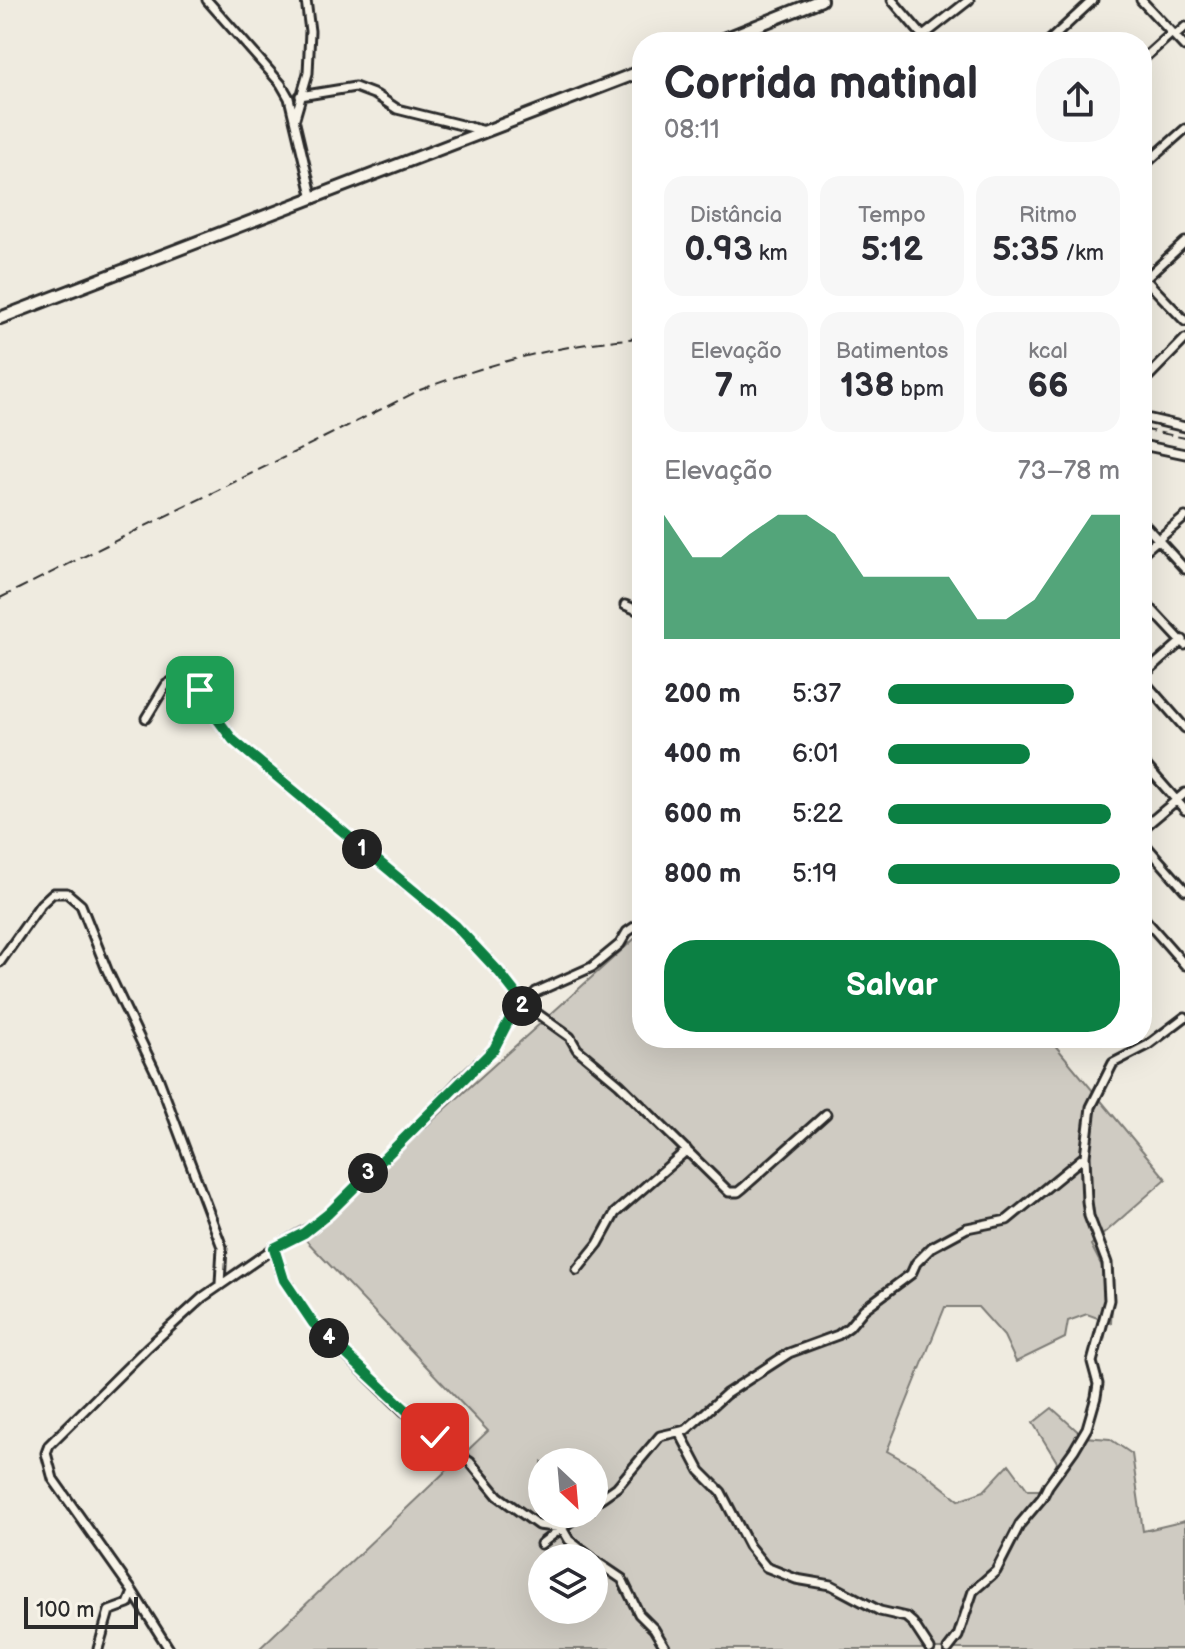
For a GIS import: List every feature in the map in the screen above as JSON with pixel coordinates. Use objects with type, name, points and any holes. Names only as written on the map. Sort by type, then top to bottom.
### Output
[{"type":"street","points":[[207,0],[273,72],[289,98],[313,199]]},
{"type":"street","points":[[295,120],[308,73],[310,31],[306,0]]},
{"type":"street","points":[[744,32],[821,0]]},
{"type":"street","points":[[892,0],[919,32]]},
{"type":"street","points":[[935,32],[969,0]]},
{"type":"street","points":[[1060,32],[1093,0]]},
{"type":"street","points":[[1141,0],[1185,47]]},
{"type":"street","points":[[1152,52],[1185,27]]},
{"type":"street","points":[[0,318],[632,75]]},
{"type":"street","points":[[300,96],[355,87],[376,95],[397,109],[487,132]]},
{"type":"street","points":[[1152,158],[1185,129]]},
{"type":"street","points":[[1152,270],[1185,242]]},
{"type":"street","points":[[1152,286],[1185,321]]},
{"type":"street","points":[[1152,373],[1185,339]]},
{"type":"street","points":[[1152,419],[1185,427]]},
{"type":"street","points":[[1152,447],[1185,454]]},
{"type":"street","points":[[1152,544],[1185,517]]},
{"type":"street","points":[[1152,533],[1185,569]]},
{"type":"street","points":[[625,605],[632,608]]},
{"type":"street","points":[[1152,609],[1184,641],[1152,669]]},
{"type":"street","points":[[146,718],[166,685],[193,668],[209,708],[233,740],[455,925],[524,1004],[570,1037],[577,1049],[619,1084],[729,1192],[738,1192],[826,1114]]},
{"type":"street","points":[[1152,690],[1185,728]]},
{"type":"street","points":[[1152,772],[1185,810]]},
{"type":"street","points":[[1152,820],[1185,793]]},
{"type":"street","points":[[1152,852],[1185,890]]},
{"type":"street","points":[[0,962],[41,904],[53,893],[67,893],[81,905],[107,970],[158,1077],[203,1195],[222,1247],[220,1284]]},
{"type":"street","points":[[1152,927],[1185,965]]},
{"type":"street","points":[[169,1649],[53,1479],[46,1453],[49,1445],[147,1348],[220,1284],[274,1248],[304,1233],[328,1214],[494,1049],[510,1018],[536,992],[592,967],[620,944],[632,929]]},
{"type":"street","points":[[1152,1042],[1185,1017]]},
{"type":"street","points":[[948,1649],[958,1636],[973,1591],[996,1571],[1020,1524],[1042,1498],[1087,1428],[1098,1384],[1092,1362],[1109,1300],[1107,1263],[1089,1216],[1085,1156],[1091,1107],[1113,1063],[1142,1048]]},
{"type":"street","points":[[577,1270],[598,1244],[615,1213],[687,1150]]},
{"type":"street","points":[[608,1493],[617,1487],[660,1436],[680,1433],[726,1394],[789,1353],[838,1335],[864,1309],[911,1274],[916,1263],[932,1247],[967,1228],[1007,1220],[1085,1156]]},
{"type":"street","points":[[274,1248],[284,1280],[313,1323],[404,1411],[421,1422],[442,1444],[470,1462],[498,1496],[528,1518]]},
{"type":"street","points":[[680,1433],[700,1471],[721,1492],[749,1546],[766,1567],[796,1579],[831,1585],[880,1611],[906,1617],[930,1649]]},
{"type":"street","points":[[541,1544],[562,1528],[574,1544]]},
{"type":"street","points":[[608,1569],[622,1579],[639,1614],[654,1629],[666,1649]]},
{"type":"street","points":[[98,1649],[109,1611],[128,1604],[133,1592]]},
{"type":"shaded area","points":[[632,941],[632,1048],[1057,1048],[1166,1179],[1091,1245],[1113,1288],[1111,1323],[1087,1314],[1068,1321],[1065,1338],[1016,1362],[1004,1336],[978,1307],[945,1307],[887,1451],[921,1470],[959,1500],[984,1491],[1009,1464],[1028,1490],[1051,1490],[1057,1462],[1033,1423],[1052,1408],[1084,1437],[1110,1439],[1132,1454],[1143,1531],[1185,1521],[1185,1649],[259,1649],[488,1431],[303,1237]]},
{"type":"railway","points":[[0,598],[420,390],[529,355],[632,339]]},
{"type":"railway","points":[[1152,431],[1185,438]]},
{"type":"route","points":[[200,690],[209,708],[233,740],[455,925],[524,1004],[510,1018],[494,1049],[328,1214],[304,1233],[274,1248],[284,1280],[313,1323],[435,1437]]}]
